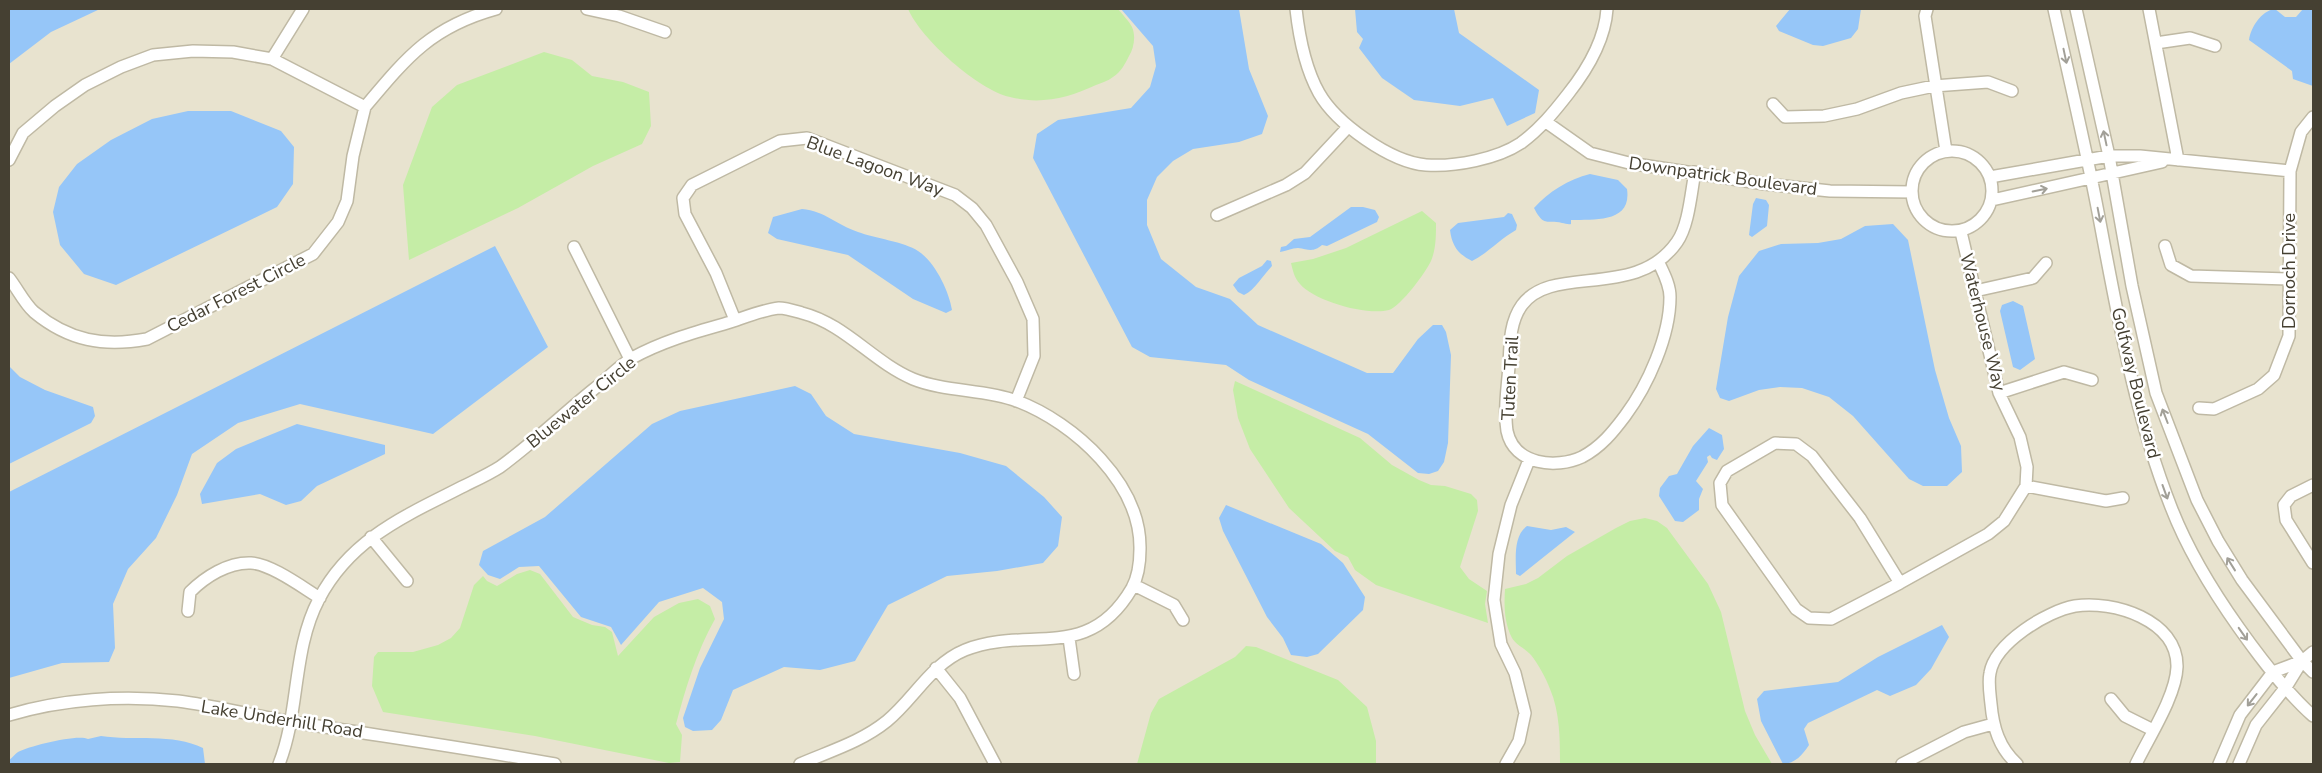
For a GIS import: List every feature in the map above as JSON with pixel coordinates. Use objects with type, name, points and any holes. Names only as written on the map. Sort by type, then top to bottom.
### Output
[{"type":"street","points":[[272,59],[303,9]]},
{"type":"street","points":[[9,160],[23,133],[55,106],[85,85],[121,67],[154,55],[193,51],[233,52],[272,59],[365,107],[421,45],[451,26],[496,9]]},
{"type":"street","points":[[587,9],[619,16],[665,32]]},
{"type":"street","points":[[1296,9],[1311,76],[1319,94],[1348,127],[1392,155],[1425,165],[1467,162],[1493,156],[1520,143],[1546,122],[1576,85],[1599,45],[1607,9]]},
{"type":"street","points":[[1927,9],[1925,16],[1934,86],[1946,151]]},
{"type":"street","name":"Golfway Boulevard","points":[[2054,9],[2092,179],[2136,398],[2151,453],[2171,509],[2194,556],[2218,598],[2273,672],[2313,716]]},
{"type":"street","name":"Golfway Boulevard","points":[[2076,9],[2109,156],[2132,286],[2156,392],[2197,500],[2218,541],[2242,580],[2302,661],[2313,672]]},
{"type":"street","points":[[2149,9],[2178,160]]},
{"type":"street","points":[[2156,43],[2190,38],[2215,46]]},
{"type":"street","points":[[1773,104],[1785,117],[1824,116],[1857,109],[1901,93],[1934,86],[1988,82],[2012,92]]},
{"type":"street","name":"Cedar Forest Circle","points":[[9,278],[33,311],[66,333],[99,343],[126,343],[147,339],[313,254],[338,222],[347,201],[353,156],[365,107]]},
{"type":"street","name":"Dornoch Drive","points":[[2199,408],[2214,409],[2258,389],[2274,375],[2289,336],[2290,171],[2301,132],[2313,116]]},
{"type":"street","name":"Downpatrick Boulevard","points":[[1546,122],[1590,153],[1629,163],[1765,184],[1830,191],[1912,192]]},
{"type":"street","points":[[1216,215],[1286,184],[1305,173],[1348,127]]},
{"type":"street","name":"Blue Lagoon Way","points":[[735,320],[716,273],[685,214],[683,198],[692,185],[780,141],[807,138],[955,195],[972,208],[986,225],[1017,282],[1033,319],[1034,356],[1016,400]]},
{"type":"street","points":[[1946,151],[1964,152],[1986,168],[1990,177],[1993,188],[1992,200],[1988,211],[1980,221],[1961,232],[1948,232],[1926,222],[1919,214],[1914,203],[1912,182],[1921,165],[1936,154],[1946,151]]},
{"type":"street","points":[[1990,177],[2109,156],[2178,160],[2290,171]]},
{"type":"street","points":[[1992,200],[2092,179],[2149,164],[2178,160]]},
{"type":"street","name":"Tuten Trail","points":[[1529,460],[1516,450],[1508,432],[1507,402],[1511,329],[1522,305],[1546,287],[1629,276],[1658,261],[1678,241],[1688,213],[1695,172]]},
{"type":"street","name":"Waterhouse Way","points":[[1961,232],[1999,393],[2020,437],[2027,467],[2026,486]]},
{"type":"street","points":[[2165,246],[2171,265],[2191,276],[2288,279]]},
{"type":"street","points":[[574,247],[630,359]]},
{"type":"street","points":[[1506,764],[1520,741],[1525,713],[1515,673],[1502,644],[1494,600],[1499,554],[1509,513],[1529,460],[1553,463],[1581,457],[1609,438],[1637,400],[1663,342],[1670,296],[1666,278],[1658,261]]},
{"type":"street","points":[[1975,291],[2033,278],[2046,263]]},
{"type":"street","name":"Bluewater Circle","points":[[280,764],[286,747],[299,665],[309,622],[320,598],[340,567],[371,537],[498,468],[630,359],[680,336],[781,308],[822,318],[847,334],[872,355],[915,380],[1016,400],[1070,430],[1094,451],[1126,495],[1135,512],[1140,529],[1140,561],[1134,585],[1114,613],[1094,627],[1069,638],[986,644],[962,651],[936,668],[890,719],[853,743],[800,764]]},
{"type":"street","points":[[1999,393],[2064,372],[2092,380]]},
{"type":"street","points":[[1900,583],[1860,518],[1812,456],[1796,444],[1775,443],[1727,471],[1720,483],[1722,505],[1796,609],[1809,618],[1831,619],[1900,583],[1988,534],[2004,521],[2026,486],[2106,501],[2123,498]]},
{"type":"street","points":[[2313,484],[2291,496],[2284,505],[2286,520],[2313,563]]},
{"type":"street","points":[[371,537],[407,581]]},
{"type":"street","points":[[188,611],[190,592],[202,580],[227,567],[252,563],[273,571],[320,598]]},
{"type":"street","points":[[1134,585],[1174,605],[1183,620]]},
{"type":"street","points":[[2017,764],[2005,753],[1992,724],[1990,672],[2002,648],[2027,629],[2056,612],[2076,606],[2105,606],[2139,616],[2160,628],[2170,641],[2177,666],[2171,693],[2136,764]]},
{"type":"street","points":[[1069,638],[1074,674]]},
{"type":"street","points":[[2219,764],[2240,715],[2273,672],[2302,661],[2313,652]]},
{"type":"street","points":[[2239,764],[2256,725],[2286,687],[2302,661]]},
{"type":"street","points":[[936,668],[960,698],[995,764]]},
{"type":"street","name":"Lake Underhill Road","points":[[9,714],[84,700],[131,698],[177,701],[291,722],[473,749],[555,764]]},
{"type":"street","points":[[2111,699],[2125,716],[2153,730]]},
{"type":"street","points":[[1902,764],[1964,732],[1992,724]]},
{"type":"shaded area","points":[[9,9],[2313,9],[2313,764],[9,764]]},
{"type":"green space","points":[[908,9],[1118,9],[1132,27],[1134,42],[1131,53],[1122,68],[1109,80],[1065,97],[1043,100],[1021,99],[997,92],[982,85],[967,74],[952,62],[925,34]]},
{"type":"green space","points":[[544,52],[572,60],[592,76],[623,82],[649,92],[651,126],[642,144],[593,166],[518,208],[409,260],[403,185],[432,107],[457,85]]},
{"type":"green space","points":[[1422,211],[1436,223],[1433,256],[1413,288],[1400,302],[1389,310],[1368,311],[1342,306],[1317,296],[1307,290],[1296,279],[1291,263],[1313,259],[1346,248]]},
{"type":"green space","points":[[1235,381],[1360,438],[1392,465],[1419,480],[1431,485],[1445,486],[1471,494],[1477,500],[1478,511],[1460,567],[1469,579],[1487,591],[1485,604],[1488,623],[1376,585],[1355,570],[1348,557],[1335,551],[1289,508],[1250,449],[1238,418],[1233,390]]},
{"type":"green space","points":[[1645,518],[1657,521],[1667,528],[1708,584],[1721,612],[1745,711],[1755,735],[1772,764],[1560,764],[1559,726],[1556,707],[1546,680],[1536,663],[1529,653],[1518,645],[1509,632],[1505,614],[1505,589],[1526,584],[1538,578],[1567,556],[1616,528],[1630,521]]},
{"type":"green space","points":[[530,570],[540,574],[573,617],[592,625],[605,627],[612,632],[618,656],[654,617],[679,603],[698,599],[710,606],[715,619],[692,670],[676,724],[682,735],[680,762],[669,763],[535,736],[383,712],[372,686],[374,657],[378,652],[413,652],[438,645],[451,638],[460,628],[474,585],[483,576],[487,581],[497,586],[517,574]]},
{"type":"green space","points":[[1246,646],[1256,647],[1338,680],[1367,707],[1376,741],[1376,764],[1137,764],[1151,713],[1159,699],[1235,657]]},
{"type":"water","points":[[9,9],[100,9],[51,32],[9,64]]},
{"type":"water","points":[[1121,9],[1239,9],[1249,69],[1268,116],[1262,134],[1239,142],[1193,149],[1173,161],[1157,177],[1147,200],[1147,225],[1161,259],[1196,287],[1230,299],[1258,325],[1367,373],[1393,373],[1418,339],[1433,325],[1442,325],[1446,332],[1451,355],[1448,443],[1444,462],[1438,471],[1429,474],[1418,473],[1368,434],[1249,380],[1226,365],[1150,357],[1132,347],[1033,158],[1037,134],[1058,120],[1131,108],[1150,87],[1156,66],[1153,46]]},
{"type":"water","points":[[1355,9],[1454,9],[1459,33],[1539,90],[1535,113],[1507,126],[1493,98],[1460,106],[1414,100],[1382,78],[1359,48],[1363,39],[1357,32]]},
{"type":"water","points":[[1790,9],[1861,9],[1858,29],[1851,38],[1823,46],[1813,45],[1779,31],[1776,26]]},
{"type":"water","points":[[2275,9],[2285,17],[2296,17],[2303,9],[2313,9],[2313,86],[2293,79],[2292,71],[2249,40],[2252,30],[2261,16]]},
{"type":"water","points":[[188,111],[231,111],[281,131],[294,147],[293,184],[277,207],[116,285],[84,274],[60,245],[53,212],[59,187],[77,164],[111,140],[152,119]]},
{"type":"water","points":[[1590,174],[1618,180],[1627,189],[1627,200],[1624,208],[1610,217],[1571,220],[1571,224],[1547,222],[1541,218],[1534,208],[1546,197],[1559,187]]},
{"type":"water","points":[[1756,198],[1766,200],[1769,205],[1767,226],[1752,237],[1749,235],[1753,204]]},
{"type":"water","points":[[1351,207],[1375,210],[1379,217],[1377,222],[1327,246],[1322,245],[1313,250],[1296,248],[1280,252],[1281,247],[1286,246],[1294,239],[1310,237]]},
{"type":"water","points":[[802,209],[818,212],[858,232],[905,245],[918,251],[935,269],[948,294],[952,310],[946,313],[913,299],[848,255],[777,239],[768,233],[773,217]]},
{"type":"water","points":[[1508,213],[1512,214],[1517,225],[1516,230],[1483,254],[1472,261],[1456,249],[1450,230],[1458,223],[1504,217]]},
{"type":"water","points":[[1893,224],[1908,240],[1935,370],[1949,418],[1961,446],[1962,472],[1947,486],[1923,486],[1909,479],[1853,416],[1829,397],[1802,388],[1780,387],[1759,390],[1729,401],[1720,398],[1716,389],[1728,317],[1739,276],[1759,251],[1781,244],[1818,243],[1841,239],[1865,226]]},
{"type":"water","points":[[495,246],[548,347],[433,434],[300,404],[238,423],[192,454],[177,495],[156,538],[128,569],[113,604],[115,648],[109,662],[62,663],[9,678],[9,492]]},
{"type":"water","points":[[1267,260],[1271,261],[1272,266],[1255,286],[1244,295],[1238,292],[1233,285],[1239,278],[1262,266]]},
{"type":"water","points":[[2013,301],[2023,306],[2035,359],[2020,370],[2013,367],[2000,311],[2002,305]]},
{"type":"water","points":[[9,366],[20,377],[45,390],[93,407],[95,416],[91,423],[9,464]]},
{"type":"water","points":[[795,386],[811,394],[826,416],[854,434],[960,453],[1006,466],[1044,497],[1062,517],[1058,546],[1043,563],[997,571],[947,576],[888,605],[855,661],[820,670],[784,667],[733,690],[721,720],[712,730],[693,731],[685,727],[683,718],[700,668],[724,619],[722,602],[703,588],[659,602],[621,645],[611,627],[581,617],[539,566],[519,567],[500,579],[488,575],[479,565],[483,551],[545,517],[652,424],[680,411]]},
{"type":"water","points":[[297,424],[385,445],[385,454],[317,486],[301,501],[286,505],[260,494],[202,504],[200,494],[217,463],[236,449]]},
{"type":"water","points":[[1709,428],[1722,435],[1724,449],[1717,460],[1710,455],[1707,457],[1708,462],[1696,481],[1703,489],[1699,499],[1699,510],[1683,522],[1675,521],[1659,496],[1660,488],[1669,476],[1677,474],[1693,446]]},
{"type":"water","points":[[1226,505],[1321,544],[1343,563],[1365,597],[1363,610],[1318,654],[1307,657],[1291,655],[1283,638],[1267,617],[1223,531],[1219,518]]},
{"type":"water","points":[[1527,526],[1551,530],[1566,527],[1575,532],[1520,576],[1516,574],[1516,548],[1519,536]]},
{"type":"water","points":[[1942,625],[1949,637],[1931,669],[1916,685],[1890,696],[1877,690],[1808,723],[1804,729],[1809,745],[1795,760],[1783,764],[1761,721],[1757,699],[1764,691],[1838,682],[1878,657]]},
{"type":"water","points":[[101,736],[179,740],[191,743],[203,748],[205,764],[9,764],[9,760],[18,752],[32,747],[64,739],[88,739]]}]
